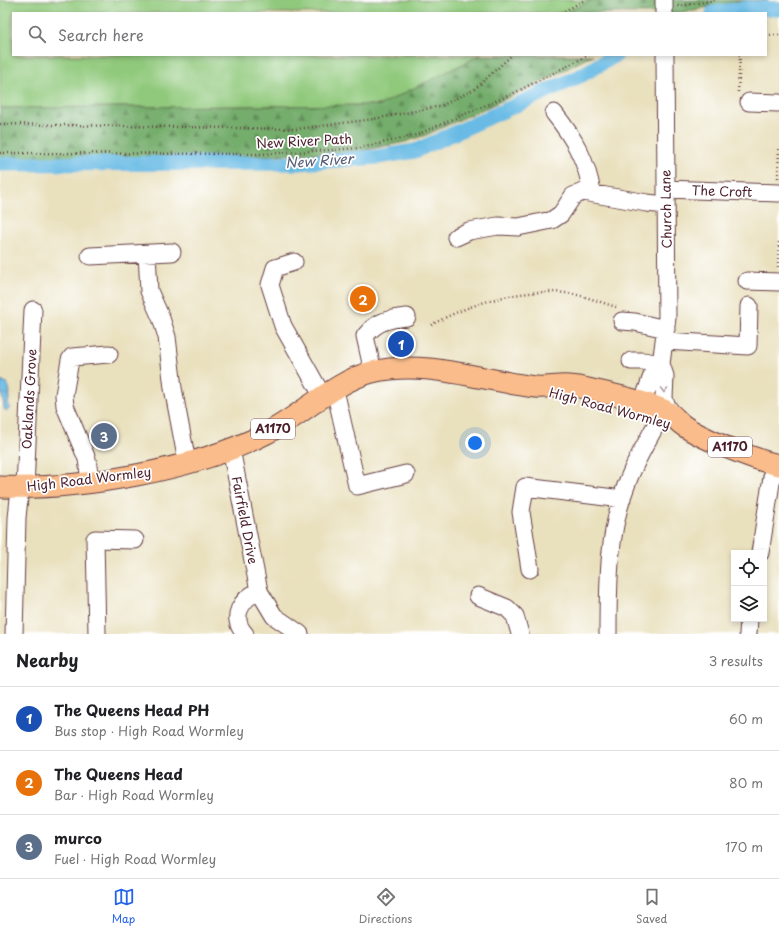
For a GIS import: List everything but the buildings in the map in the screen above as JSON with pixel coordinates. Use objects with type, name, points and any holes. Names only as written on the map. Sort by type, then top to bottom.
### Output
[{"type":"main road","name":"High Road Wormley","points":[[15,488],[128,476],[187,462],[231,449],[266,434],[360,376],[373,372],[400,369],[431,369],[537,387],[570,386],[643,401],[671,420],[713,441],[777,464]]},
{"type":"main road","name":"High Road Wormley","points":[[537,387],[549,394],[671,420]]},
{"type":"street","name":"Church Lane","points":[[665,56],[665,335],[661,364],[664,376],[664,398],[671,420]]},
{"type":"street","points":[[749,102],[779,103]]},
{"type":"street","points":[[456,237],[470,231],[498,226],[518,227],[552,220],[562,214],[576,194],[583,192],[592,193],[589,173],[579,149],[570,132],[554,113]]},
{"type":"street","name":"The Croft","points":[[592,193],[647,204],[666,197],[778,188]]},
{"type":"street","points":[[90,256],[172,252]]},
{"type":"street","points":[[147,254],[150,291],[167,337],[173,388],[187,462]]},
{"type":"street","points":[[294,262],[274,268],[270,284],[283,326],[329,394],[357,486],[406,474]]},
{"type":"street","points":[[747,281],[778,282]]},
{"type":"street","points":[[621,315],[665,335],[748,346],[749,306]]},
{"type":"street","name":"Oaklands Grove","points":[[14,634],[17,518],[15,488],[33,310]]},
{"type":"street","points":[[373,372],[365,336],[373,326],[390,319],[407,317]]},
{"type":"street","points":[[90,481],[87,458],[68,418],[64,396],[70,360],[72,357],[108,354]]},
{"type":"street","points":[[631,362],[643,361],[661,364]]},
{"type":"street","name":"Church Lane","points":[[643,401],[653,373],[661,364]]},
{"type":"street","points":[[608,634],[610,552],[622,499],[629,479],[671,420]]},
{"type":"street","name":"Fairfield Drive","points":[[231,449],[259,590],[274,616],[279,629],[300,634]]},
{"type":"street","points":[[761,550],[777,464]]},
{"type":"street","points":[[530,570],[522,512],[525,487],[622,499]]},
{"type":"street","points":[[97,634],[95,539],[135,540]]},
{"type":"street","points":[[245,634],[238,620],[240,606],[250,595],[259,590]]},
{"type":"street","points":[[478,596],[506,608],[515,616],[520,634]]},
{"type":"street","points":[[748,634],[749,622]]},
{"type":"path","points":[[563,12],[585,0]]},
{"type":"path","points":[[667,8],[717,0]]},
{"type":"path","points":[[767,35],[779,35]]},
{"type":"path","points":[[0,124],[297,129],[374,119],[441,106],[475,89],[511,56]]},
{"type":"path","name":"New River Path","points":[[0,152],[262,154],[360,148],[416,135],[512,94],[587,56]]},
{"type":"path","points":[[740,56],[737,91],[749,102]]},
{"type":"path","points":[[778,188],[779,149]]},
{"type":"path","points":[[778,282],[779,241]]},
{"type":"path","points":[[431,325],[457,311],[483,303],[514,296],[547,292],[568,293],[621,315]]},
{"type":"green space","points":[[0,0],[592,0],[568,12],[12,12],[12,56],[479,56],[380,105],[0,108]]},
{"type":"green space","points":[[592,0],[768,0],[736,2],[684,12],[568,12]]},
{"type":"green space","points":[[479,56],[591,56],[538,84],[426,135],[405,142],[360,151],[236,157],[0,159],[0,108],[380,105]]},
{"type":"water","points":[[0,381],[7,383],[9,389],[10,394],[8,404],[10,408],[7,411],[4,409]]},
{"type":"waterway","name":"New River","points":[[720,12],[749,8],[779,9]]},
{"type":"waterway","name":"New River","points":[[0,164],[299,163],[378,157],[415,151],[580,76],[614,56]]},
{"type":"place","name":"The Queens Head","points":[[363,299]]},
{"type":"place","name":"The Queens Head PH","points":[[401,344]]},
{"type":"place","name":"murco","points":[[104,436]]}]
